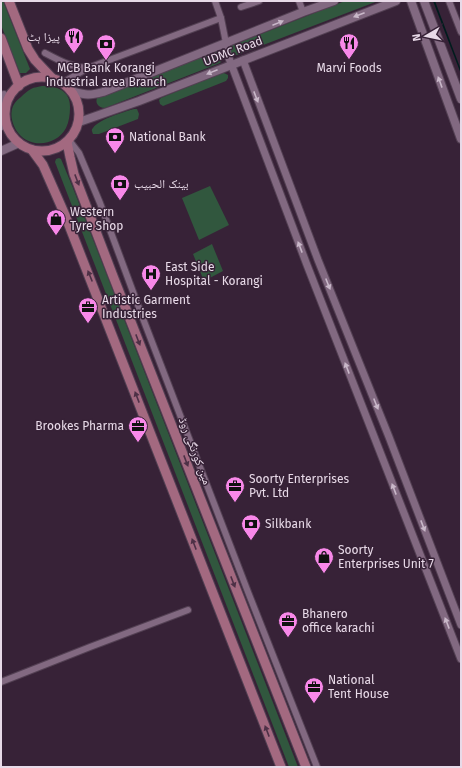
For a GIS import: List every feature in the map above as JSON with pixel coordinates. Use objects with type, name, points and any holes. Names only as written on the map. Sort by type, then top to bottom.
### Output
[{"type":"main road","points":[[9,1],[28,49],[35,60],[52,78]]},
{"type":"main road","name":"UDMC Road","points":[[71,91],[85,95],[103,92],[334,1]]},
{"type":"main road","name":"UDMC Road","points":[[79,122],[139,101],[396,1]]},
{"type":"main road","points":[[418,2],[461,99]]},
{"type":"main road","points":[[418,2],[461,139]]},
{"type":"main road","points":[[1,38],[19,86]]},
{"type":"main road","points":[[39,77],[52,78],[58,80],[71,91],[77,100],[80,111],[79,122],[75,132],[68,141],[57,149],[44,152],[32,150],[22,146],[15,139],[6,124],[5,110],[9,97],[27,80],[39,77]]},
{"type":"main road","points":[[1,126],[5,116]]},
{"type":"main road","name":"مین کورنگی روڈ","points":[[68,141],[74,174],[306,767]]},
{"type":"main road","points":[[1,151],[19,143]]},
{"type":"main road","points":[[32,150],[43,165],[65,215],[281,767]]},
{"type":"street","points":[[215,1],[221,18],[227,53],[307,265],[461,659]]},
{"type":"street","points":[[240,7],[259,1]]},
{"type":"street","points":[[299,1],[303,12]]},
{"type":"street","points":[[449,1],[461,32]]},
{"type":"street","points":[[62,84],[88,68],[221,18]]},
{"type":"street","points":[[46,53],[64,63],[78,68],[88,68]]},
{"type":"street","points":[[243,60],[318,260],[389,437],[461,625]]},
{"type":"street","points":[[1,98],[4,94],[5,116]]},
{"type":"street","points":[[68,141],[79,153],[89,175],[125,273],[317,767]]},
{"type":"street","points":[[55,218],[65,215]]},
{"type":"street","points":[[307,265],[318,260]]},
{"type":"street","points":[[114,276],[125,273]]},
{"type":"street","points":[[336,339],[348,335]]},
{"type":"street","points":[[376,442],[389,437]]},
{"type":"street","points":[[402,508],[414,504]]},
{"type":"street","points":[[431,581],[442,577]]},
{"type":"street","points":[[1,682],[188,610]]},
{"type":"green space","points":[[1,1],[3,1],[30,69],[26,73],[20,73],[1,25]]},
{"type":"green space","points":[[345,1],[378,1],[237,55],[230,52],[230,48],[233,45]]},
{"type":"green space","points":[[216,50],[220,51],[223,55],[223,59],[220,63],[105,108],[100,107],[97,104],[96,100],[98,96]]},
{"type":"green space","points":[[221,73],[228,75],[226,81],[163,106],[160,104],[159,100],[161,98]]},
{"type":"green space","points":[[42,86],[55,87],[63,91],[69,100],[70,112],[69,121],[62,134],[51,141],[37,143],[24,139],[19,134],[13,124],[11,113],[16,102],[27,92],[32,88]]},
{"type":"green space","points":[[137,109],[139,114],[138,119],[99,134],[93,134],[92,129],[96,125],[112,116]]},
{"type":"green space","points":[[56,159],[61,159],[73,188],[298,767],[289,767],[55,162]]},
{"type":"green space","points":[[210,186],[229,225],[199,240],[182,198]]},
{"type":"green space","points":[[212,244],[223,271],[204,281],[193,254]]},
{"type":"shaded area","points":[[433,1],[435,1],[461,70],[461,74]]},
{"type":"place","name":"پیزا ہٹ","points":[[74,54]]},
{"type":"place","name":"Marvi Foods","points":[[349,60]]},
{"type":"place","name":"MCB Bank Korangi Industrial area Branch","points":[[106,61]]},
{"type":"place","name":"National Bank","points":[[115,154]]},
{"type":"place","name":"بينک الحبيب","points":[[120,201]]},
{"type":"place","name":"Western Tyre Shop","points":[[56,236]]},
{"type":"place","name":"East Side Hospital - Korangi","points":[[151,291]]},
{"type":"place","name":"Artistic Garment Industries","points":[[88,324]]},
{"type":"place","name":"Brookes Pharma","points":[[138,443]]},
{"type":"place","name":"Soorty Enterprises Pvt. Ltd","points":[[235,503]]},
{"type":"place","name":"Silkbank","points":[[251,541]]},
{"type":"place","name":"Soorty Enterprises Unit 7","points":[[324,574]]},
{"type":"place","name":"Bhanero office karachi","points":[[288,638]]},
{"type":"place","name":"National Tent House","points":[[314,704]]}]
